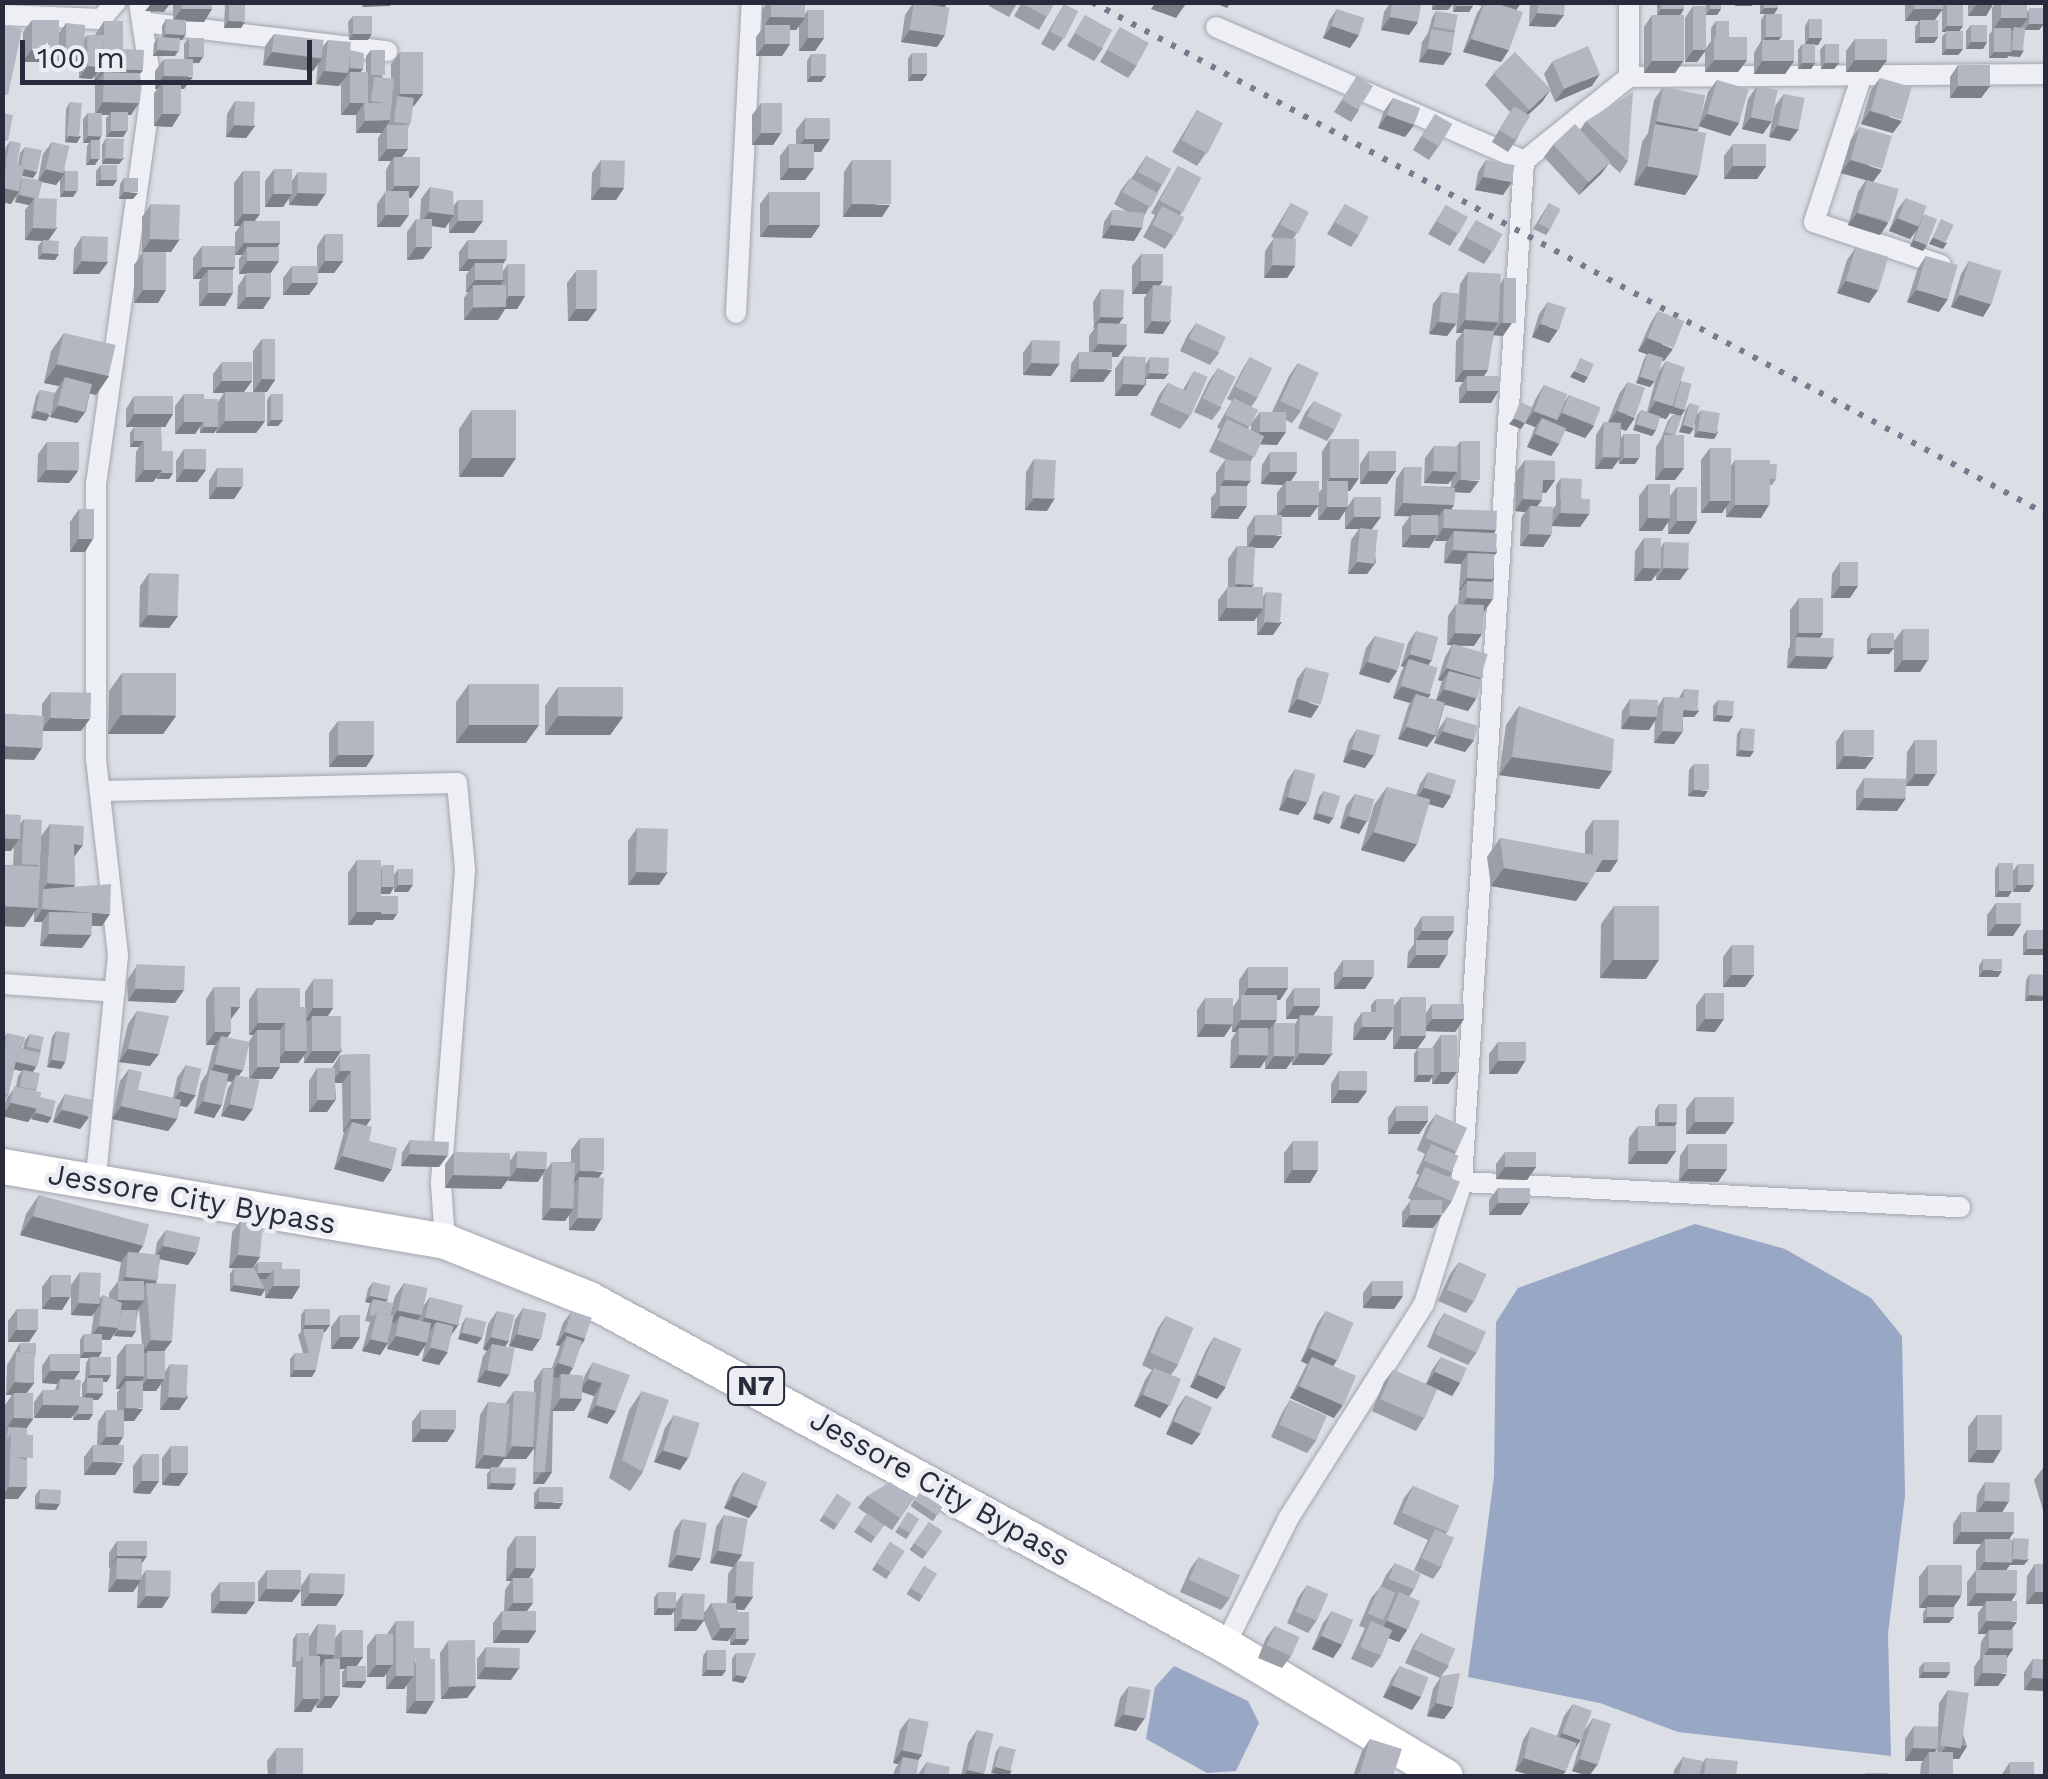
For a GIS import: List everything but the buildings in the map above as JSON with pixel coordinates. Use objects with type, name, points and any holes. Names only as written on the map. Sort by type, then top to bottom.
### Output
[{"type":"highway","name":"Jessore City Bypass","points":[[2,1166],[94,1186],[445,1241],[641,1323],[1225,1644],[1403,1768],[1445,1776]]},
{"type":"street","points":[[2,15],[100,20],[116,2]]},
{"type":"street","points":[[736,313],[752,2]]},
{"type":"street","points":[[1629,2],[1629,76]]},
{"type":"street","points":[[94,1186],[115,992],[103,791],[96,484],[152,88],[140,12],[386,50]]},
{"type":"street","points":[[1216,27],[1524,161]]},
{"type":"street","points":[[1862,74],[1814,222],[1941,264]]},
{"type":"street","points":[[1225,1644],[1288,1519],[1424,1304],[1462,1182],[1524,161],[1629,76],[2046,74]]},
{"type":"street","points":[[103,791],[457,783],[465,870],[440,1184],[445,1241]]},
{"type":"street","points":[[2,984],[115,992]]},
{"type":"street","points":[[1462,1182],[1960,1207]]},
{"type":"water","points":[[1695,1224],[1785,1249],[1871,1298],[1902,1336],[1905,1496],[1888,1634],[1891,1756],[1678,1732],[1600,1703],[1468,1677],[1494,1476],[1496,1322],[1518,1288]]},
{"type":"water","points":[[1174,1666],[1248,1701],[1259,1723],[1236,1771],[1207,1773],[1146,1739],[1155,1687]]},
{"type":"railway","points":[[1092,2],[2046,514]]}]
